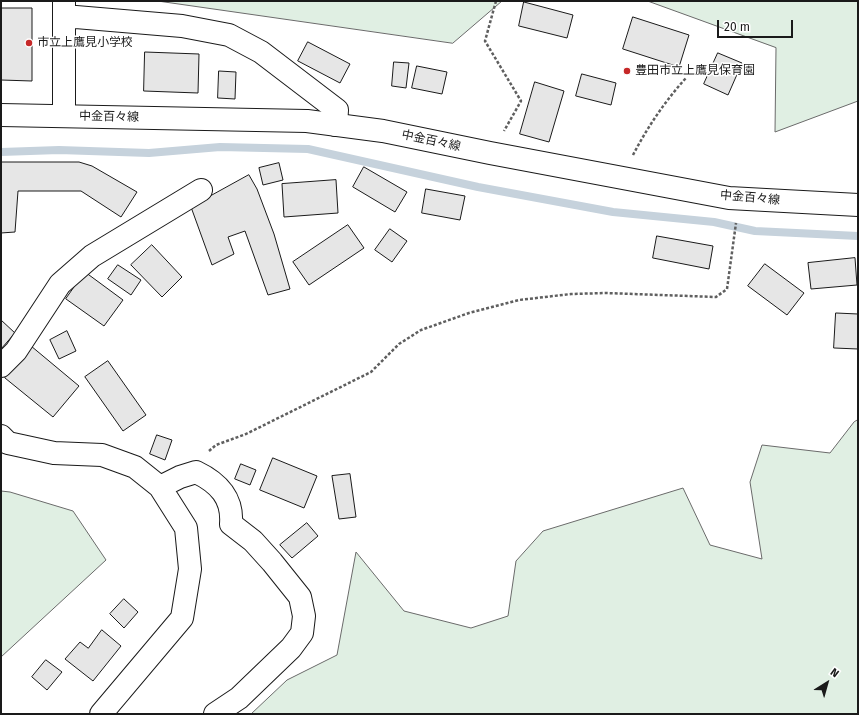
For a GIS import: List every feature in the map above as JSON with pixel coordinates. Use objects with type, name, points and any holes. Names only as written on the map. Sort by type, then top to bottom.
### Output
[{"type":"street","points":[[64,116],[64,8],[182,26],[229,36],[261,52],[337,110],[336,125]]},
{"type":"street","name":"中金百々線","points":[[1,115],[307,121],[383,131],[490,154],[729,198],[858,205]]},
{"type":"street","points":[[1,366],[16,351],[60,284],[92,256],[201,190]]},
{"type":"street","points":[[1,436],[8,443],[54,453],[102,455],[135,467],[160,487],[186,528],[190,569],[182,618],[101,714]]},
{"type":"street","points":[[160,487],[180,477],[196,472],[211,479],[226,496],[232,510],[231,524],[253,541],[272,562],[300,598],[304,616],[302,633],[291,648],[239,698],[215,714]]},
{"type":"path","points":[[490,154],[521,101],[485,41],[496,1]]},
{"type":"path","points":[[626,179],[629,164],[641,139],[675,90],[686,78]]},
{"type":"path","points":[[196,472],[208,453],[216,445],[246,434],[371,372],[399,344],[421,330],[462,316],[519,300],[571,294],[606,293],[716,297],[727,289],[737,220]]},
{"type":"green space","points":[[158,1],[502,1],[453,43]]},
{"type":"green space","points":[[648,1],[858,1],[858,101],[775,132],[776,48]]},
{"type":"green space","points":[[858,420],[858,714],[251,714],[287,680],[337,655],[356,552],[404,611],[471,628],[508,616],[516,561],[543,531],[683,488],[710,545],[762,559],[750,482],[762,445],[830,453],[854,422]]},
{"type":"green space","points":[[1,491],[10,492],[73,511],[106,560],[1,657]]},
{"type":"building","points":[[524,2],[573,15],[567,38],[519,26]]},
{"type":"building","points":[[1,8],[32,8],[32,81],[1,80]]},
{"type":"building","points":[[633,17],[689,35],[679,67],[623,49]]},
{"type":"building","points":[[308,42],[350,64],[340,83],[298,61]]},
{"type":"building","points":[[145,52],[199,54],[198,93],[144,91]]},
{"type":"building","points":[[718,53],[742,63],[728,95],[704,84]]},
{"type":"building","points":[[394,62],[409,63],[406,88],[392,86]]},
{"type":"building","points":[[417,66],[447,72],[442,94],[412,88]]},
{"type":"building","points":[[219,71],[236,72],[235,99],[218,98]]},
{"type":"building","points":[[582,74],[616,83],[611,105],[576,96]]},
{"type":"building","points":[[535,82],[564,91],[549,142],[520,134]]},
{"type":"building","points":[[1,162],[79,162],[92,166],[137,192],[121,217],[81,191],[18,191],[15,232],[1,233]]},
{"type":"building","points":[[279,163],[283,180],[263,185],[259,168]]},
{"type":"building","points":[[364,167],[407,192],[395,212],[353,187]]},
{"type":"building","points":[[249,175],[257,189],[274,234],[290,289],[268,295],[245,231],[228,237],[234,254],[212,265],[191,207]]},
{"type":"building","points":[[336,180],[338,213],[284,217],[282,184]]},
{"type":"building","points":[[426,189],[465,196],[460,220],[422,213]]},
{"type":"building","points":[[348,225],[364,248],[309,285],[293,262]]},
{"type":"building","points":[[390,229],[407,241],[392,262],[375,250]]},
{"type":"building","points":[[657,236],[713,246],[709,269],[653,258]]},
{"type":"building","points":[[152,245],[182,277],[162,297],[131,265]]},
{"type":"building","points":[[855,258],[857,285],[811,289],[808,263]]},
{"type":"building","points":[[765,264],[804,293],[787,315],[748,286]]},
{"type":"building","points":[[118,265],[141,280],[131,295],[108,279]]},
{"type":"building","points":[[85,272],[123,300],[104,326],[66,299]]},
{"type":"building","points":[[836,313],[858,314],[858,349],[834,348]]},
{"type":"building","points":[[1,320],[15,333],[1,349]]},
{"type":"building","points":[[67,331],[76,351],[59,359],[50,340]]},
{"type":"building","points":[[31,346],[79,386],[53,417],[5,378]]},
{"type":"building","points":[[108,361],[146,415],[123,431],[85,377]]},
{"type":"building","points":[[157,435],[172,440],[165,460],[150,454]]},
{"type":"building","points":[[273,458],[317,476],[304,508],[260,490]]},
{"type":"building","points":[[241,464],[256,470],[250,485],[235,479]]},
{"type":"building","points":[[350,474],[356,517],[339,519],[332,476]]},
{"type":"building","points":[[307,523],[318,536],[292,558],[280,545]]},
{"type":"building","points":[[124,599],[138,612],[124,628],[110,614]]},
{"type":"building","points":[[102,630],[121,646],[93,681],[65,659],[80,642],[88,648]]},
{"type":"building","points":[[46,660],[62,672],[47,690],[32,677]]},
{"type":"waterway","points":[[1,152],[59,150],[149,153],[220,147],[308,149],[478,187],[613,212],[714,222],[755,231],[858,236]]},
{"type":"place","name":"市立上鷹見小学校","points":[[29,43]]},
{"type":"place","name":"豊田市立上鷹見保育園","points":[[627,71]]}]
